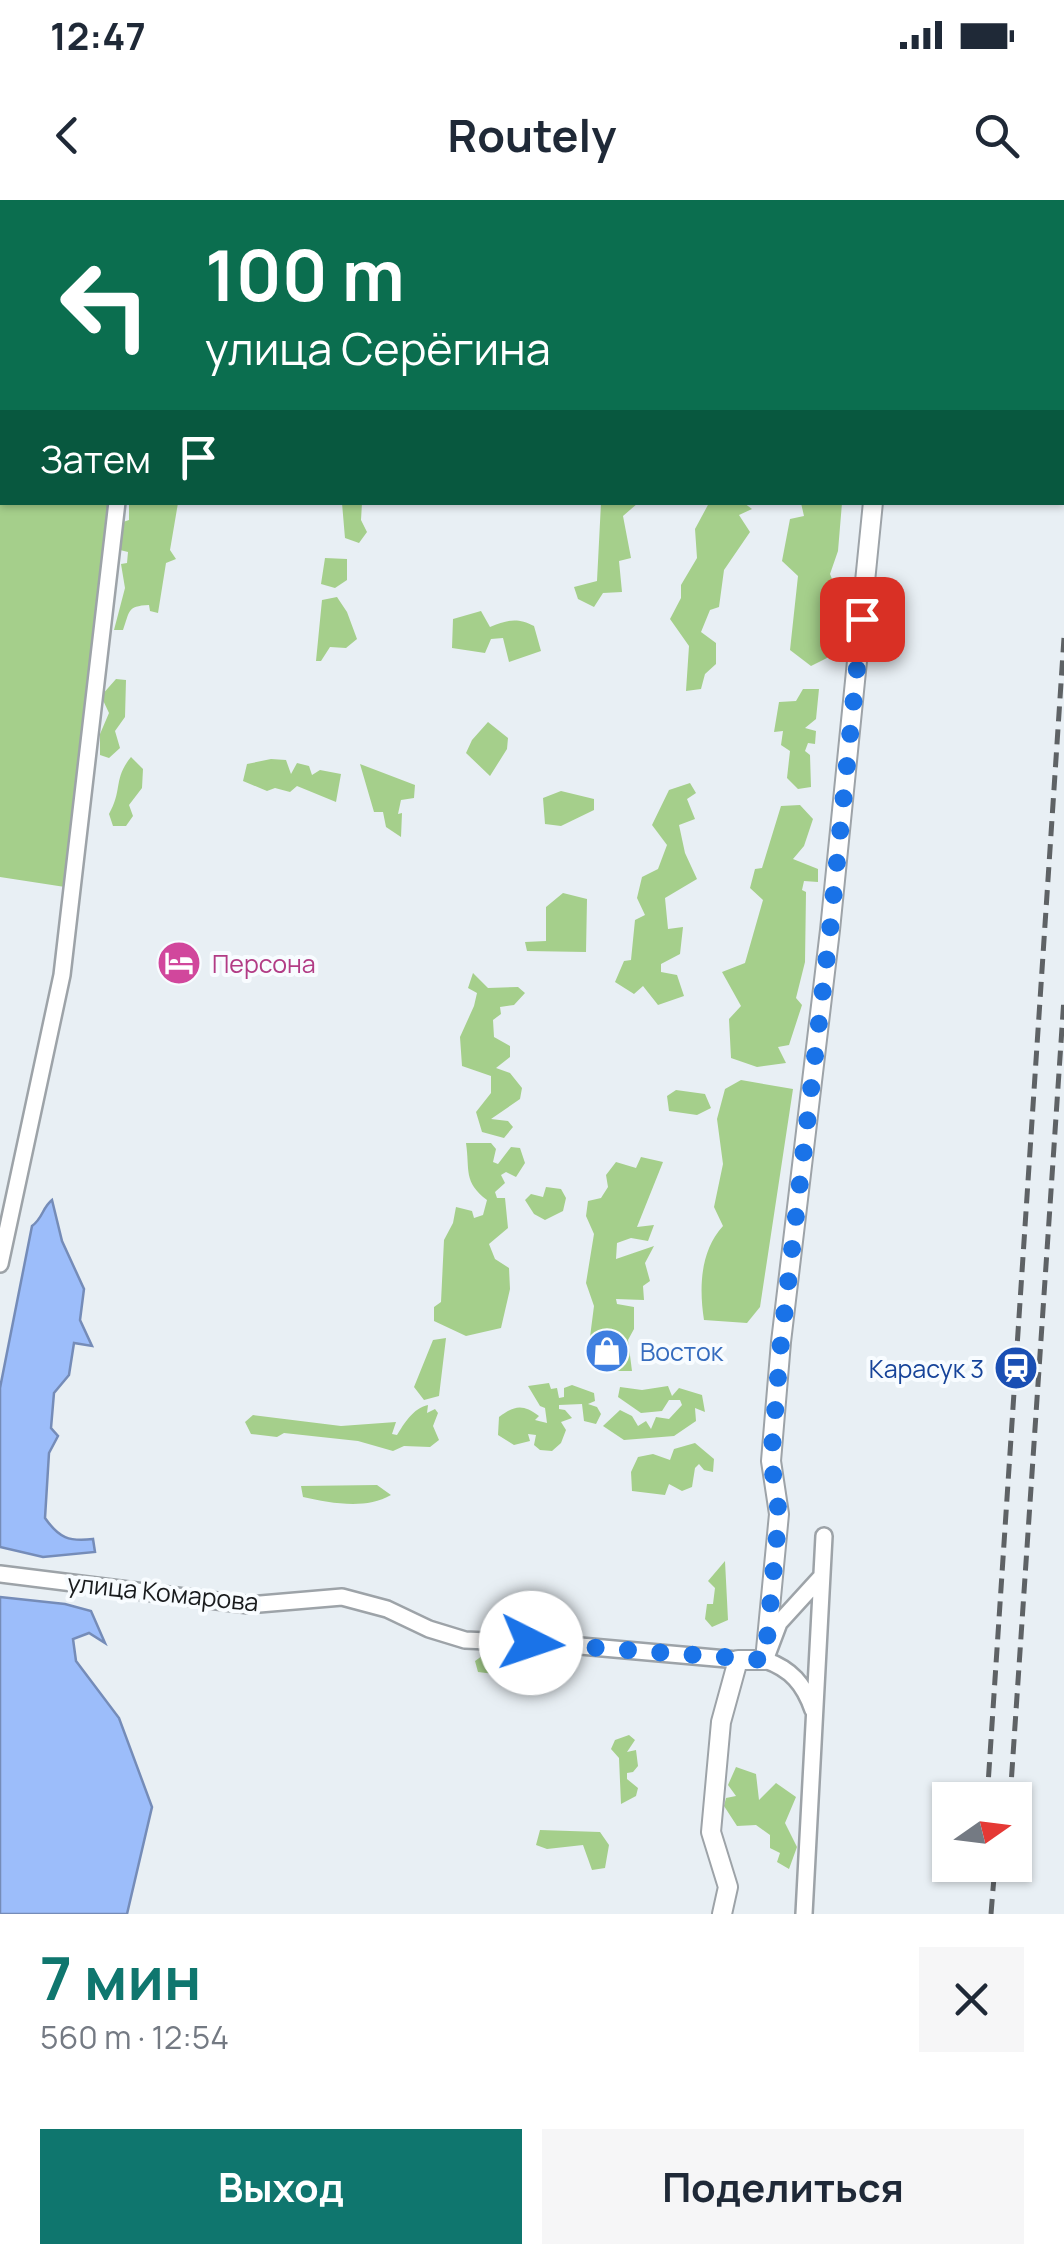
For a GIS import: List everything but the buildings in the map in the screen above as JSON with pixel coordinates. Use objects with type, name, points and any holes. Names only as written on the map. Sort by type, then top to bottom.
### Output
[{"type":"street","points":[[0,1264],[62,976],[117,505]]},
{"type":"street","points":[[774,1663],[779,1514],[771,1460],[781,1342],[830,930],[873,505]]},
{"type":"street","points":[[804,1914],[824,1536]]},
{"type":"street","name":"улица Комарова","points":[[0,1574],[249,1605],[342,1597],[387,1609],[429,1630],[465,1640],[738,1660]]},
{"type":"street","points":[[774,1663],[780,1624],[822,1577]]},
{"type":"street","points":[[722,1914],[728,1887],[711,1832],[721,1722],[738,1660],[774,1663],[808,1658],[818,1645]]},
{"type":"street","points":[[774,1663],[798,1679],[814,1716]]},
{"type":"green space","points":[[0,505],[110,505],[65,887],[0,877]]},
{"type":"green space","points":[[129,505],[178,505],[170,550],[176,559],[166,563],[158,613],[150,611],[149,605],[136,607],[130,611],[123,630],[114,630],[125,588],[121,564],[127,563],[128,552],[120,550],[123,522],[129,520]]},
{"type":"green space","points":[[342,505],[362,505],[361,520],[367,532],[359,543],[345,538]]},
{"type":"green space","points":[[601,505],[636,505],[623,516],[631,558],[619,561],[622,592],[603,593],[594,607],[578,599],[574,587],[597,581]]},
{"type":"green space","points":[[708,505],[747,505],[752,509],[739,515],[750,532],[724,570],[719,607],[710,610],[701,632],[716,643],[716,664],[705,674],[701,689],[686,691],[689,646],[670,619],[681,598],[681,585],[697,558],[695,529]]},
{"type":"green space","points":[[801,505],[842,505],[838,551],[830,574],[836,597],[833,655],[811,666],[790,650],[798,576],[782,561],[790,519],[804,516]]},
{"type":"green space","points":[[325,558],[347,559],[347,580],[335,588],[321,584]]},
{"type":"green space","points":[[337,597],[357,639],[346,648],[330,647],[321,661],[316,661],[322,600]]},
{"type":"green space","points":[[481,611],[490,627],[512,621],[534,626],[541,651],[509,662],[503,638],[491,639],[485,653],[452,648],[453,619]]},
{"type":"green space","points":[[116,679],[126,680],[125,717],[115,731],[120,748],[109,758],[100,755],[100,734],[109,713],[101,696]]},
{"type":"green space","points":[[803,689],[819,689],[816,719],[805,728],[816,731],[815,744],[808,743],[805,751],[810,755],[811,787],[798,789],[787,778],[790,751],[781,745],[783,731],[774,732],[779,702],[796,701]]},
{"type":"green space","points":[[488,722],[508,738],[507,749],[490,776],[466,753]]},
{"type":"green space","points":[[131,757],[143,769],[142,788],[129,805],[133,816],[126,826],[113,826],[109,814]]},
{"type":"green space","points":[[286,760],[291,774],[297,763],[309,766],[312,775],[320,770],[341,774],[336,802],[297,786],[290,792],[275,788],[267,791],[243,781],[247,764]]},
{"type":"green space","points":[[360,764],[415,785],[414,798],[401,800],[401,837],[386,827],[383,812],[374,812]]},
{"type":"green space","points":[[690,783],[696,793],[687,799],[695,819],[679,825],[685,853],[697,879],[665,898],[668,929],[683,927],[680,954],[661,964],[661,972],[677,975],[684,996],[658,1005],[643,986],[634,994],[615,982],[624,961],[631,960],[635,920],[645,915],[637,898],[642,877],[658,869],[667,845],[652,825],[669,790]]},
{"type":"green space","points":[[561,791],[594,799],[594,810],[561,826],[545,824],[543,798]]},
{"type":"green space","points":[[800,805],[813,819],[804,846],[793,859],[818,869],[818,882],[804,881],[802,890],[806,892],[805,962],[796,998],[802,1005],[789,1045],[778,1047],[786,1063],[757,1067],[731,1058],[729,1019],[741,1006],[722,972],[745,963],[763,900],[750,888],[755,869],[762,868],[781,806]]},
{"type":"green space","points":[[563,893],[587,899],[586,952],[527,951],[525,942],[546,941],[546,907]]},
{"type":"green space","points":[[473,973],[488,988],[518,987],[525,993],[514,1005],[500,1007],[501,1014],[493,1020],[494,1037],[510,1046],[510,1057],[496,1068],[510,1073],[522,1088],[520,1099],[491,1119],[508,1121],[513,1127],[504,1138],[482,1132],[476,1112],[491,1093],[491,1076],[462,1066],[460,1037],[477,993],[468,988]]},
{"type":"green space","points":[[741,1080],[793,1089],[760,1307],[747,1323],[704,1320],[702,1295],[706,1258],[723,1226],[714,1207],[723,1164],[717,1119],[725,1089]]},
{"type":"green space","points":[[676,1090],[705,1094],[711,1108],[697,1115],[669,1111],[667,1096]]},
{"type":"green space","points":[[466,1143],[491,1143],[496,1149],[493,1162],[498,1164],[511,1147],[520,1148],[525,1163],[516,1177],[506,1172],[501,1175],[505,1183],[495,1192],[497,1198],[505,1198],[508,1228],[489,1244],[495,1259],[509,1268],[510,1289],[501,1328],[466,1336],[434,1321],[434,1307],[441,1302],[444,1240],[456,1207],[472,1211],[474,1218],[483,1215],[487,1200],[471,1181]]},
{"type":"green space","points":[[641,1157],[663,1162],[637,1227],[654,1225],[648,1241],[631,1238],[617,1243],[616,1259],[654,1246],[645,1263],[650,1281],[643,1286],[644,1300],[616,1299],[617,1304],[634,1307],[634,1329],[628,1340],[632,1371],[612,1371],[613,1357],[607,1354],[605,1344],[590,1337],[594,1306],[586,1283],[594,1234],[586,1216],[588,1201],[601,1198],[608,1187],[606,1175],[616,1162],[636,1168]]},
{"type":"green space","points":[[546,1187],[561,1189],[566,1198],[563,1211],[545,1220],[534,1214],[525,1200],[531,1194],[543,1197]]},
{"type":"green space","points":[[446,1338],[439,1396],[424,1400],[414,1387],[433,1340]]},
{"type":"green space","points":[[549,1383],[551,1389],[557,1388],[559,1398],[564,1397],[564,1388],[572,1385],[594,1393],[595,1401],[588,1404],[597,1407],[601,1414],[596,1424],[584,1421],[582,1404],[559,1405],[572,1418],[561,1422],[566,1430],[561,1443],[552,1451],[534,1445],[536,1435],[528,1434],[530,1441],[514,1445],[498,1435],[499,1417],[514,1408],[528,1409],[539,1416],[535,1420],[547,1423],[545,1408],[528,1386]]},
{"type":"green space","points":[[668,1386],[672,1396],[679,1388],[702,1395],[705,1412],[695,1408],[696,1421],[674,1436],[624,1440],[603,1426],[620,1410],[632,1416],[638,1426],[646,1421],[651,1429],[656,1417],[669,1419],[682,1405],[680,1400],[669,1400],[662,1411],[641,1413],[618,1397],[620,1387],[642,1390]]},
{"type":"green space","points":[[428,1405],[427,1413],[435,1409],[438,1413],[433,1426],[439,1440],[430,1447],[404,1446],[393,1451],[358,1441],[284,1433],[277,1437],[251,1434],[245,1422],[253,1415],[341,1426],[396,1422],[392,1434],[397,1435],[413,1413]]},
{"type":"green space","points":[[695,1443],[714,1459],[713,1472],[699,1464],[692,1487],[682,1491],[669,1484],[665,1495],[632,1491],[631,1472],[638,1457],[653,1454],[670,1460],[674,1449]]},
{"type":"green space","points":[[377,1485],[391,1495],[359,1504],[303,1497],[301,1486]]},
{"type":"green space","points":[[725,1561],[728,1620],[712,1627],[705,1619],[707,1604],[713,1604],[715,1588],[708,1581]]},
{"type":"green space","points":[[489,1651],[499,1656],[493,1663],[498,1667],[507,1654],[527,1659],[532,1674],[522,1684],[501,1683],[494,1674],[478,1672],[475,1661]]},
{"type":"green space","points":[[629,1735],[635,1740],[627,1752],[636,1750],[638,1766],[627,1773],[627,1779],[638,1788],[636,1796],[621,1804],[619,1758],[611,1749],[615,1740]]},
{"type":"green space","points":[[736,1767],[756,1774],[759,1800],[776,1783],[796,1797],[785,1823],[797,1847],[789,1869],[777,1862],[780,1853],[770,1848],[770,1835],[756,1825],[737,1826],[724,1806],[726,1798],[736,1796],[728,1785]]},
{"type":"green space","points":[[540,1830],[600,1832],[609,1845],[605,1868],[592,1870],[583,1845],[547,1849],[536,1845]]},
{"type":"water","points":[[52,1200],[62,1241],[84,1289],[80,1320],[92,1346],[74,1343],[69,1375],[54,1393],[51,1428],[58,1436],[49,1453],[45,1518],[65,1537],[93,1539],[95,1552],[43,1557],[0,1547],[0,1388],[32,1226]]},
{"type":"water","points":[[0,1597],[91,1611],[105,1643],[89,1633],[73,1639],[76,1661],[119,1718],[152,1807],[127,1914],[0,1914]]},
{"type":"railway","points":[[988,1782],[1064,638]]},
{"type":"railway","points":[[1011,1782],[1064,998]]},
{"type":"railway","points":[[991,1914],[994,1882]]},
{"type":"place","name":"Персона","points":[[179,963]]},
{"type":"place","name":"Восток","points":[[607,1351]]},
{"type":"place","name":"Карасук 3","points":[[1016,1368]]},
{"type":"route","points":[[531,1643],[765,1660],[779,1514],[771,1460],[781,1342],[862,619]]}]
